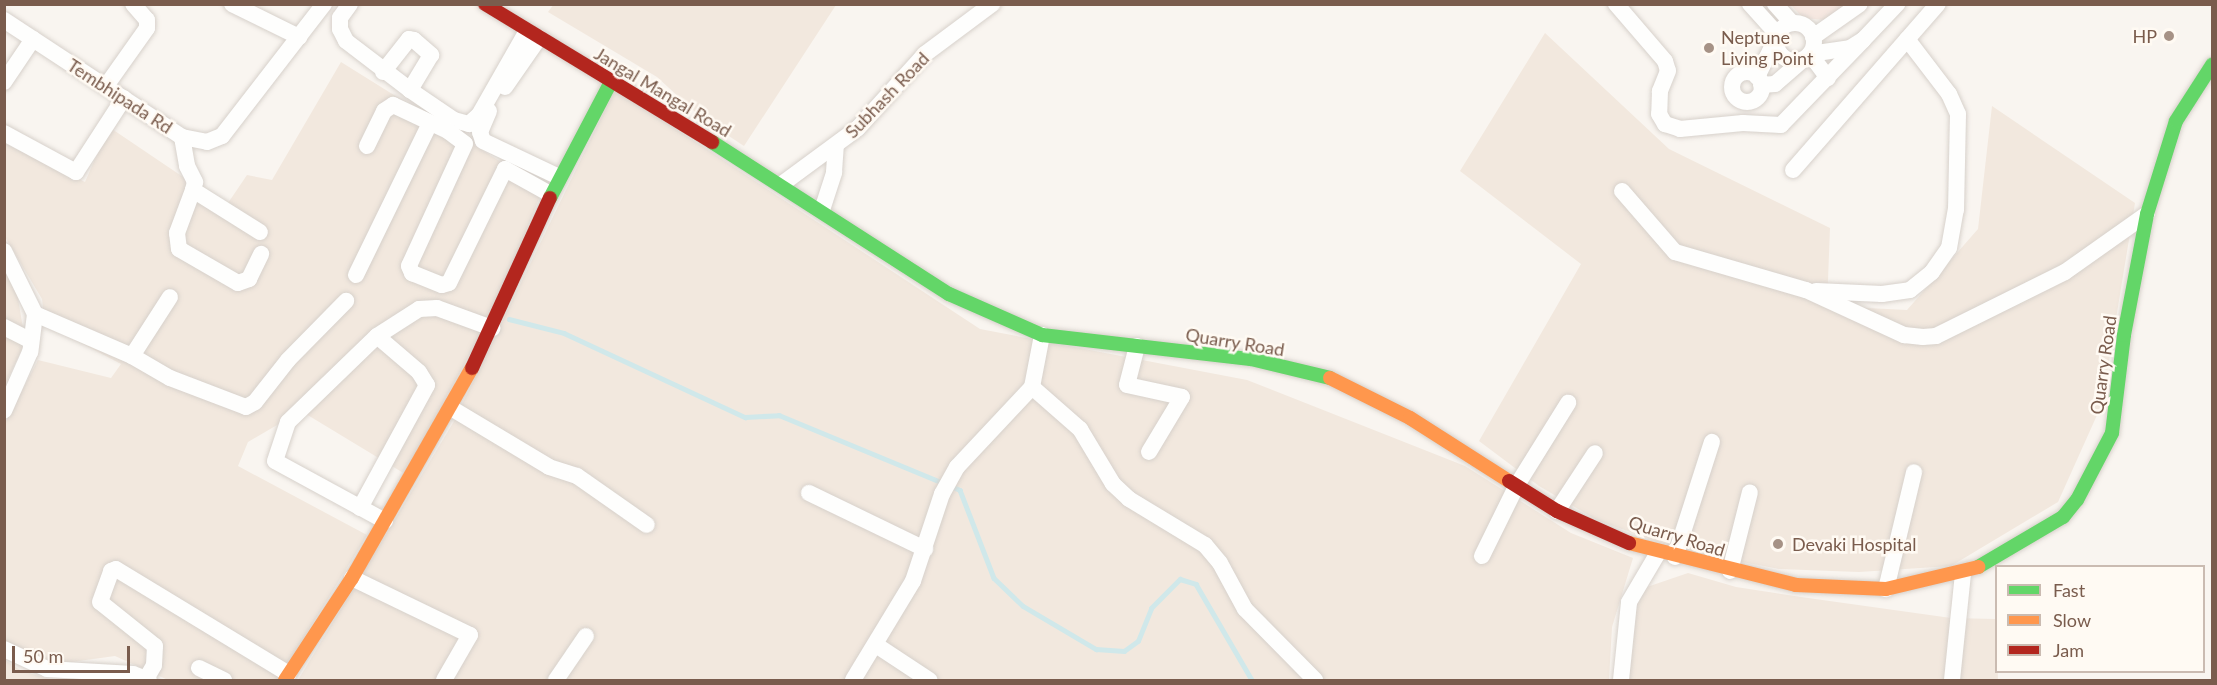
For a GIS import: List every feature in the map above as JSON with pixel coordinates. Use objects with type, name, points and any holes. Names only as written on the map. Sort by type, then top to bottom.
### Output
[{"type":"main road","name":"Jangal Mangal Road","points":[[485,4],[822,210]]},
{"type":"main road","name":"Quarry Road","points":[[822,210],[949,294],[1042,334],[1251,360],[1331,378],[1410,418],[1557,510],[1658,553],[1796,585],[1886,589],[1963,574],[1999,558],[2063,518],[2077,501],[2112,433],[2124,335],[2147,214],[2176,122],[2212,65]]},
{"type":"main road","points":[[290,674],[352,578],[451,408],[492,328],[550,195],[611,82]]},
{"type":"street","points":[[106,86],[147,28],[147,20],[134,4]]},
{"type":"street","points":[[232,4],[299,36]]},
{"type":"street","name":"Tembhipada Rd","points":[[4,20],[182,137],[207,142],[222,136],[324,4]]},
{"type":"street","points":[[350,4],[340,18],[340,29],[346,41],[383,72],[454,120],[469,124],[479,115],[533,35]]},
{"type":"street","name":"Subhash Road","points":[[782,184],[858,128],[924,54],[992,4]]},
{"type":"street","points":[[1616,4],[1665,61],[1668,71],[1660,91],[1659,114],[1665,124],[1680,129],[1743,123],[1781,125],[1897,4]]},
{"type":"street","points":[[1750,4],[1778,34]]},
{"type":"street","points":[[1775,4],[1791,23],[1808,29],[1813,37]]},
{"type":"street","points":[[1759,81],[1775,84],[1806,57],[1813,37],[1860,4]]},
{"type":"street","points":[[1793,170],[1938,4]]},
{"type":"street","points":[[1730,101],[1753,101],[1778,34],[1791,23]]},
{"type":"street","points":[[1778,34],[1776,44],[1785,59],[1850,48],[1863,40]]},
{"type":"street","points":[[533,35],[490,107],[480,132],[489,144],[559,177]]},
{"type":"street","points":[[4,82],[33,39]]},
{"type":"street","points":[[383,72],[409,39],[414,40],[431,55],[410,90]]},
{"type":"street","points":[[1806,290],[1882,294],[1910,290],[1932,272],[1949,248],[1956,210],[1958,114],[1949,94],[1907,39]]},
{"type":"street","points":[[1806,57],[1828,78]]},
{"type":"street","points":[[4,133],[76,172],[124,98]]},
{"type":"street","points":[[367,146],[388,106],[393,105],[465,144],[409,266],[412,273],[442,285],[449,283],[505,169],[550,195]]},
{"type":"street","points":[[356,275],[430,123]]},
{"type":"street","points":[[182,137],[187,166],[195,182],[177,233],[179,249],[238,284],[249,279],[261,254]]},
{"type":"street","points":[[822,210],[834,172],[836,146]]},
{"type":"street","points":[[193,190],[260,232]]},
{"type":"street","points":[[1622,191],[1675,252],[1806,290],[1904,335],[1936,336],[2065,272],[2147,214]]},
{"type":"street","points":[[4,251],[35,314],[31,341],[4,411]]},
{"type":"street","points":[[132,356],[170,297]]},
{"type":"street","points":[[35,314],[132,356],[170,378],[246,407],[255,402],[288,360],[346,301]]},
{"type":"street","points":[[385,521],[283,468],[276,461],[276,453],[288,422],[377,336],[419,309],[437,308],[492,328]]},
{"type":"street","points":[[4,327],[31,341]]},
{"type":"street","points":[[853,681],[913,581],[946,485],[994,424],[1032,387],[1042,334]]},
{"type":"street","points":[[360,508],[427,385],[419,372],[377,336]]},
{"type":"street","points":[[1137,346],[1127,385],[1182,397],[1149,452]]},
{"type":"street","points":[[1032,387],[1080,429],[1113,484],[1129,499],[1205,545],[1220,563],[1245,609],[1315,681]]},
{"type":"street","points":[[1482,556],[1517,485],[1568,403]]},
{"type":"street","points":[[451,408],[549,467],[577,476],[647,525]]},
{"type":"street","points":[[1675,557],[1712,442]]},
{"type":"street","points":[[1557,510],[1595,453]]},
{"type":"street","points":[[1886,589],[1914,472]]},
{"type":"street","points":[[1730,571],[1750,492]]},
{"type":"street","points":[[808,493],[925,549]]},
{"type":"street","points":[[1620,681],[1629,602],[1658,553]]},
{"type":"street","points":[[129,567],[290,674]]},
{"type":"street","points":[[4,649],[47,669],[76,676],[133,674],[147,680],[154,665],[155,646],[119,615],[103,608],[100,602],[111,571],[116,569],[290,674]]},
{"type":"street","points":[[1952,681],[1963,574]]},
{"type":"street","points":[[352,578],[470,634],[444,681]]},
{"type":"street","points":[[556,681],[586,636]]},
{"type":"street","points":[[876,645],[929,681]]},
{"type":"street","points":[[199,668],[224,681]]},
{"type":"shaded area","points":[[554,4],[836,5],[744,146],[703,119],[657,77],[548,12]]},
{"type":"shaded area","points":[[1791,5],[1851,5],[1834,21],[1803,18]]},
{"type":"shaded area","points":[[1545,33],[1669,149],[1830,228],[1827,306],[1907,310],[1978,229],[1992,106],[2135,203],[2102,404],[2058,502],[1951,566],[1859,572],[1779,569],[1680,550],[1597,520],[1539,486],[1479,441],[1581,264],[1460,171]]},
{"type":"shaded area","points":[[341,62],[543,188],[499,300],[405,474],[301,411],[248,442],[238,466],[367,535],[278,680],[168,680],[115,656],[64,663],[30,657],[5,641],[5,423],[38,360],[111,378],[121,364],[45,324],[42,299],[5,237],[4,143],[85,182],[109,127],[226,206],[247,175],[272,180]]},
{"type":"shaded area","points":[[615,89],[980,329],[1247,380],[1465,466],[1571,533],[1633,558],[1612,627],[1609,680],[298,680],[453,423]]},
{"type":"shaded area","points":[[4,268],[17,293],[23,328],[22,349],[5,385]]},
{"type":"shaded area","points":[[1688,573],[1736,587],[1801,597],[1951,618],[1995,619],[1995,673],[1998,673],[1998,680],[1626,680],[1637,602],[1647,587]]},
{"type":"shaded area","points":[[5,660],[20,670],[52,680],[5,680]]},
{"type":"waterway","points":[[509,319],[564,333],[745,417],[779,415],[943,483]]},
{"type":"waterway","points":[[951,486],[960,490],[994,578],[1023,606],[1096,649],[1124,651],[1138,641],[1151,608],[1180,579],[1196,584],[1252,680]]},
{"type":"traffic: fast","points":[[1978,567],[2063,517],[2077,500],[2112,433],[2124,335],[2147,214],[2176,121],[2212,65]]},
{"type":"traffic: fast","points":[[550,198],[611,82]]},
{"type":"traffic: fast","points":[[712,142],[949,294],[1042,335],[1251,359],[1330,378]]},
{"type":"traffic: slow","points":[[285,680],[352,578],[472,368]]},
{"type":"traffic: slow","points":[[1330,378],[1410,418],[1509,481]]},
{"type":"traffic: slow","points":[[1629,543],[1796,585],[1886,589],[1978,567]]},
{"type":"traffic: jam","points":[[485,4],[712,142]]},
{"type":"traffic: jam","points":[[472,368],[550,198]]},
{"type":"traffic: jam","points":[[1509,481],[1557,511],[1629,543]]},
{"type":"place","name":"HP","points":[[2169,36]]},
{"type":"place","name":"Neptune Living Point","points":[[1709,48]]},
{"type":"place","name":"Devaki Hospital","points":[[1778,544]]}]
